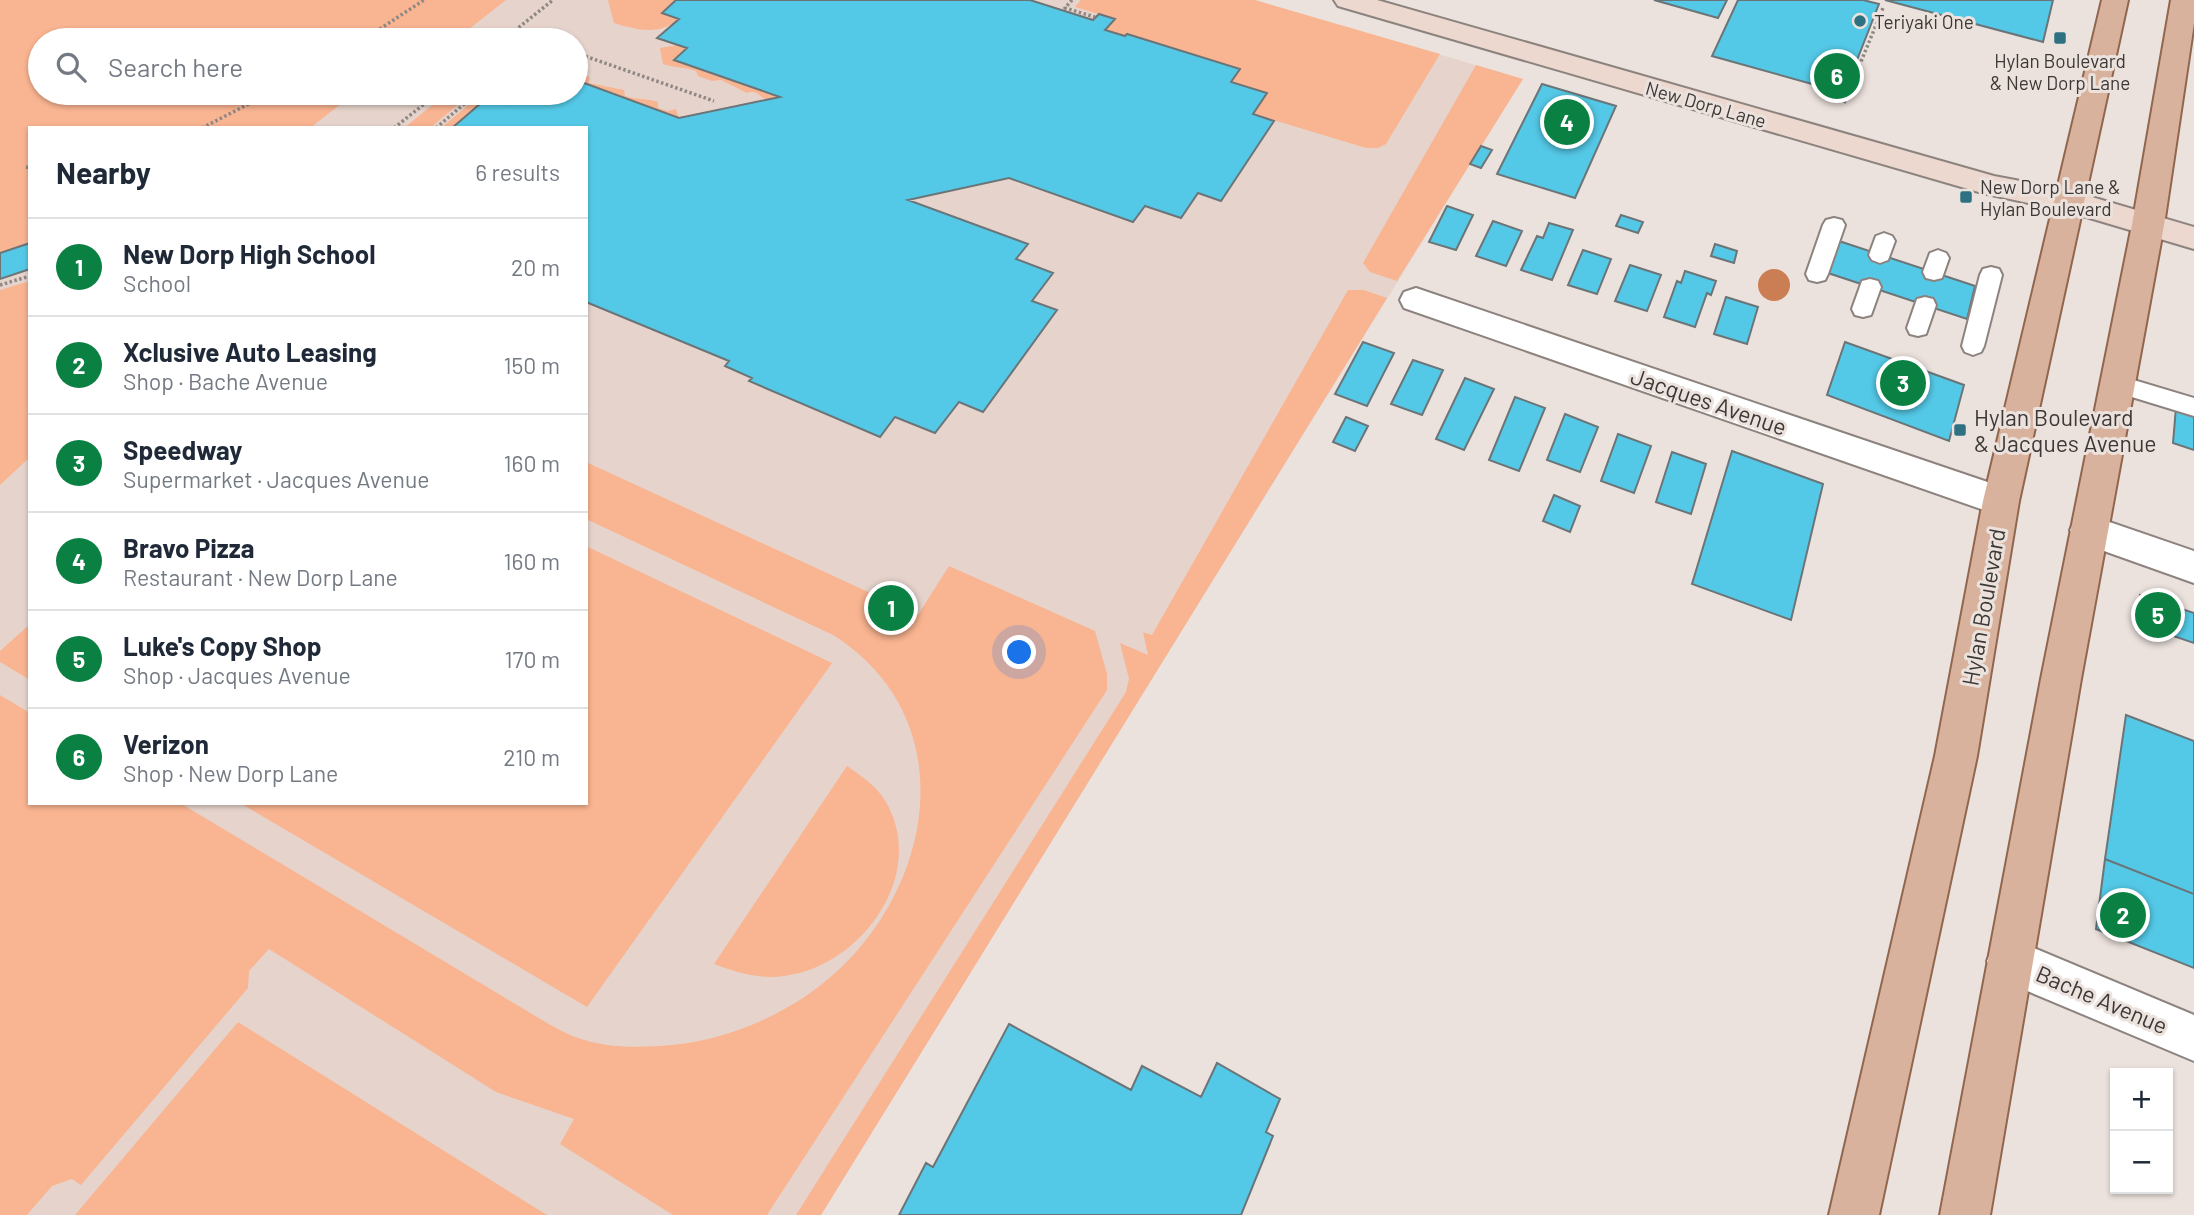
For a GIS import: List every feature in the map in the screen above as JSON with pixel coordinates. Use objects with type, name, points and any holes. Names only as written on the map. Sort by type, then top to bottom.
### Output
[{"type":"main road","name":"Hylan Boulevard","points":[[1854,1215],[1956,756],[2001,501],[2115,0]]},
{"type":"main road","points":[[1965,1215],[2089,530],[2148,225],[2185,0]]},
{"type":"street","name":"New Dorp Lane","points":[[1346,0],[1993,186],[2068,201],[2194,238]]},
{"type":"street","name":"New Dorp Lane","points":[[1422,0],[2000,163],[2068,201]]},
{"type":"street","name":"Jacques Avenue","points":[[1416,300],[2001,501]]},
{"type":"street","points":[[2089,530],[2194,567]]},
{"type":"street","name":"Bache Avenue","points":[[2010,961],[2194,1038]]},
{"type":"lane","points":[[1817,274],[1834,225]]},
{"type":"lane","points":[[1973,346],[1991,275]]},
{"type":"lane","points":[[1863,309],[1870,287]]},
{"type":"lane","points":[[1918,328],[1924,305]]},
{"type":"lane","points":[[2117,384],[2194,407]]},
{"type":"path","points":[[381,28],[424,0]]},
{"type":"path","points":[[518,28],[553,0]]},
{"type":"path","points":[[1072,0],[1065,8],[1095,17]]},
{"type":"path","points":[[1844,103],[1883,8]]},
{"type":"path","points":[[588,56],[714,101]]},
{"type":"path","points":[[206,126],[247,105]]},
{"type":"path","points":[[397,126],[423,105]]},
{"type":"path","points":[[438,126],[463,105]]},
{"type":"path","points":[[0,285],[28,277]]},
{"type":"shaded area","points":[[0,0],[506,0],[470,28],[28,28],[28,105],[340,105],[313,126],[28,126],[28,244],[0,253]]},
{"type":"shaded area","points":[[471,0],[1255,0],[1523,79],[821,1215],[0,1215],[0,246],[28,236],[28,805],[588,805],[588,126],[264,126],[303,105],[588,105],[588,28],[430,28]]},
{"type":"shaded area","points":[[608,0],[676,0],[662,13],[679,19],[656,30],[623,26],[614,23]]},
{"type":"shaded area","points":[[1081,0],[1255,0],[1440,54],[1386,144],[1378,148],[1366,148],[1253,114],[1267,93],[1231,82],[1239,69],[1127,34],[1125,36],[1105,30],[1115,19],[1075,7]]},
{"type":"shaded area","points":[[678,45],[687,48],[674,60],[780,97],[767,100],[721,80],[712,81],[698,76],[696,71],[663,64],[660,48]]},
{"type":"shaded area","points":[[1476,65],[1523,79],[1397,281],[1370,272],[1363,263]]},
{"type":"shaded area","points":[[588,76],[589,83],[624,90],[625,96],[658,102],[658,108],[668,111],[676,109],[679,118],[588,84]]},
{"type":"shaded area","points":[[432,105],[458,105],[432,126],[406,126]]},
{"type":"shaded area","points":[[468,105],[480,105],[454,126],[443,126]]},
{"type":"shaded area","points":[[1774,269],[1785,274],[1790,285],[1785,296],[1774,301],[1763,296],[1758,285],[1763,274]]},
{"type":"shaded area","points":[[28,282],[28,459],[0,485],[0,290]]},
{"type":"shaded area","points":[[1348,290],[1364,290],[1387,298],[821,1215],[796,1215],[1126,692],[1129,679],[1120,643],[1148,655],[1143,632],[1152,635]]},
{"type":"shaded area","points":[[588,463],[918,615],[949,566],[1095,631],[1107,674],[1107,690],[767,1215],[673,1215],[560,1144],[574,1119],[496,1092],[269,949],[249,971],[248,988],[81,1185],[72,1179],[52,1186],[27,1215],[0,1215],[0,695],[28,712],[28,805],[183,805],[567,1034],[606,1045],[648,1047],[716,1037],[752,1025],[803,998],[846,963],[881,919],[905,871],[918,820],[919,768],[906,718],[878,673],[833,635],[588,520]]},
{"type":"shaded area","points":[[588,547],[832,663],[587,1007],[243,805],[588,805]]},
{"type":"shaded area","points":[[28,626],[28,679],[0,662],[0,651]]},
{"type":"shaded area","points":[[847,766],[882,796],[897,832],[898,862],[891,891],[876,918],[856,941],[831,960],[802,972],[764,977],[714,964]]},
{"type":"shaded area","points":[[238,1022],[547,1215],[75,1215]]},
{"type":"building","points":[[676,0],[1030,0],[1093,20],[1099,14],[1115,19],[1105,30],[1125,36],[1127,34],[1240,69],[1231,82],[1267,93],[1253,114],[1274,121],[1221,201],[1198,193],[1181,218],[1145,206],[1133,222],[1009,178],[908,200],[1028,244],[1016,259],[1053,273],[1032,301],[1057,310],[983,412],[959,402],[935,433],[895,417],[880,437],[749,381],[752,378],[725,366],[729,361],[588,303],[588,126],[454,126],[479,105],[588,105],[588,84],[679,118],[780,97],[674,60],[687,48],[657,38],[679,19],[662,13]]},
{"type":"building","points":[[1654,0],[1727,0],[1718,18]]},
{"type":"building","points":[[1738,0],[1863,0],[1879,4],[1844,93],[1712,56]]},
{"type":"building","points":[[1885,0],[2053,0],[2043,42]]},
{"type":"building","points":[[1542,84],[1616,106],[1575,198],[1497,174]]},
{"type":"building","points":[[1481,146],[1492,150],[1481,168],[1470,164]]},
{"type":"building","points":[[1447,206],[1473,215],[1456,250],[1429,242]]},
{"type":"building","points":[[1621,215],[1643,222],[1638,233],[1616,226]]},
{"type":"building","points":[[1493,221],[1522,231],[1506,266],[1476,256]]},
{"type":"building","points":[[1549,223],[1573,230],[1552,280],[1521,270],[1537,236],[1543,238]]},
{"type":"building","points":[[1839,241],[1975,286],[1967,319],[1828,273]]},
{"type":"building","points":[[28,244],[28,270],[0,279],[0,253]]},
{"type":"building","points":[[1715,244],[1737,251],[1734,263],[1711,256]]},
{"type":"building","points":[[1583,250],[1611,259],[1597,294],[1568,285]]},
{"type":"building","points":[[1630,265],[1661,275],[1647,311],[1615,301]]},
{"type":"building","points":[[1685,271],[1716,281],[1711,295],[1707,293],[1695,327],[1664,317],[1677,281],[1681,283]]},
{"type":"building","points":[[1726,297],[1758,307],[1747,344],[1714,334]]},
{"type":"building","points":[[1363,342],[1394,353],[1367,406],[1335,394]]},
{"type":"building","points":[[1845,342],[1964,385],[1949,441],[1827,395]]},
{"type":"building","points":[[1413,360],[1443,370],[1422,415],[1391,404]]},
{"type":"building","points":[[1465,378],[1494,389],[1464,450],[1436,439]]},
{"type":"building","points":[[1515,397],[1545,408],[1519,471],[1489,460]]},
{"type":"building","points":[[2176,407],[2194,413],[2194,450],[2173,443]]},
{"type":"building","points":[[1565,414],[1598,427],[1580,472],[1547,460]]},
{"type":"building","points":[[1346,417],[1368,426],[1355,451],[1333,442]]},
{"type":"building","points":[[1618,434],[1651,446],[1634,493],[1601,481]]},
{"type":"building","points":[[1732,451],[1823,484],[1791,620],[1692,584]]},
{"type":"building","points":[[1672,452],[1706,464],[1691,514],[1656,502]]},
{"type":"building","points":[[1554,495],[1580,506],[1570,532],[1543,521]]},
{"type":"building","points":[[2140,595],[2194,613],[2194,643],[2138,624]]},
{"type":"building","points":[[2126,715],[2194,741],[2194,894],[2105,859]]},
{"type":"building","points":[[2105,859],[2194,894],[2194,968],[2096,929]]},
{"type":"building","points":[[1009,1024],[1131,1090],[1142,1066],[1201,1097],[1217,1063],[1280,1099],[1266,1132],[1273,1136],[1241,1215],[899,1215],[926,1163],[933,1167]]},
{"type":"place","name":"Teriyaki One","points":[[1860,21]]},
{"type":"place","name":"Hylan Boulevard & New Dorp Lane","points":[[2060,38]]},
{"type":"place","name":"Verizon","points":[[1837,76]]},
{"type":"place","name":"Bravo Pizza","points":[[1567,122]]},
{"type":"place","name":"New Dorp Lane & Hylan Boulevard","points":[[1966,197]]},
{"type":"place","name":"Speedway","points":[[1903,383]]},
{"type":"place","name":"Hylan Boulevard & Jacques Avenue","points":[[1960,430]]},
{"type":"place","name":"New Dorp High School","points":[[891,608]]},
{"type":"place","name":"Luke's Copy Shop","points":[[2158,615]]},
{"type":"place","name":"Xclusive Auto Leasing","points":[[2123,915]]}]
